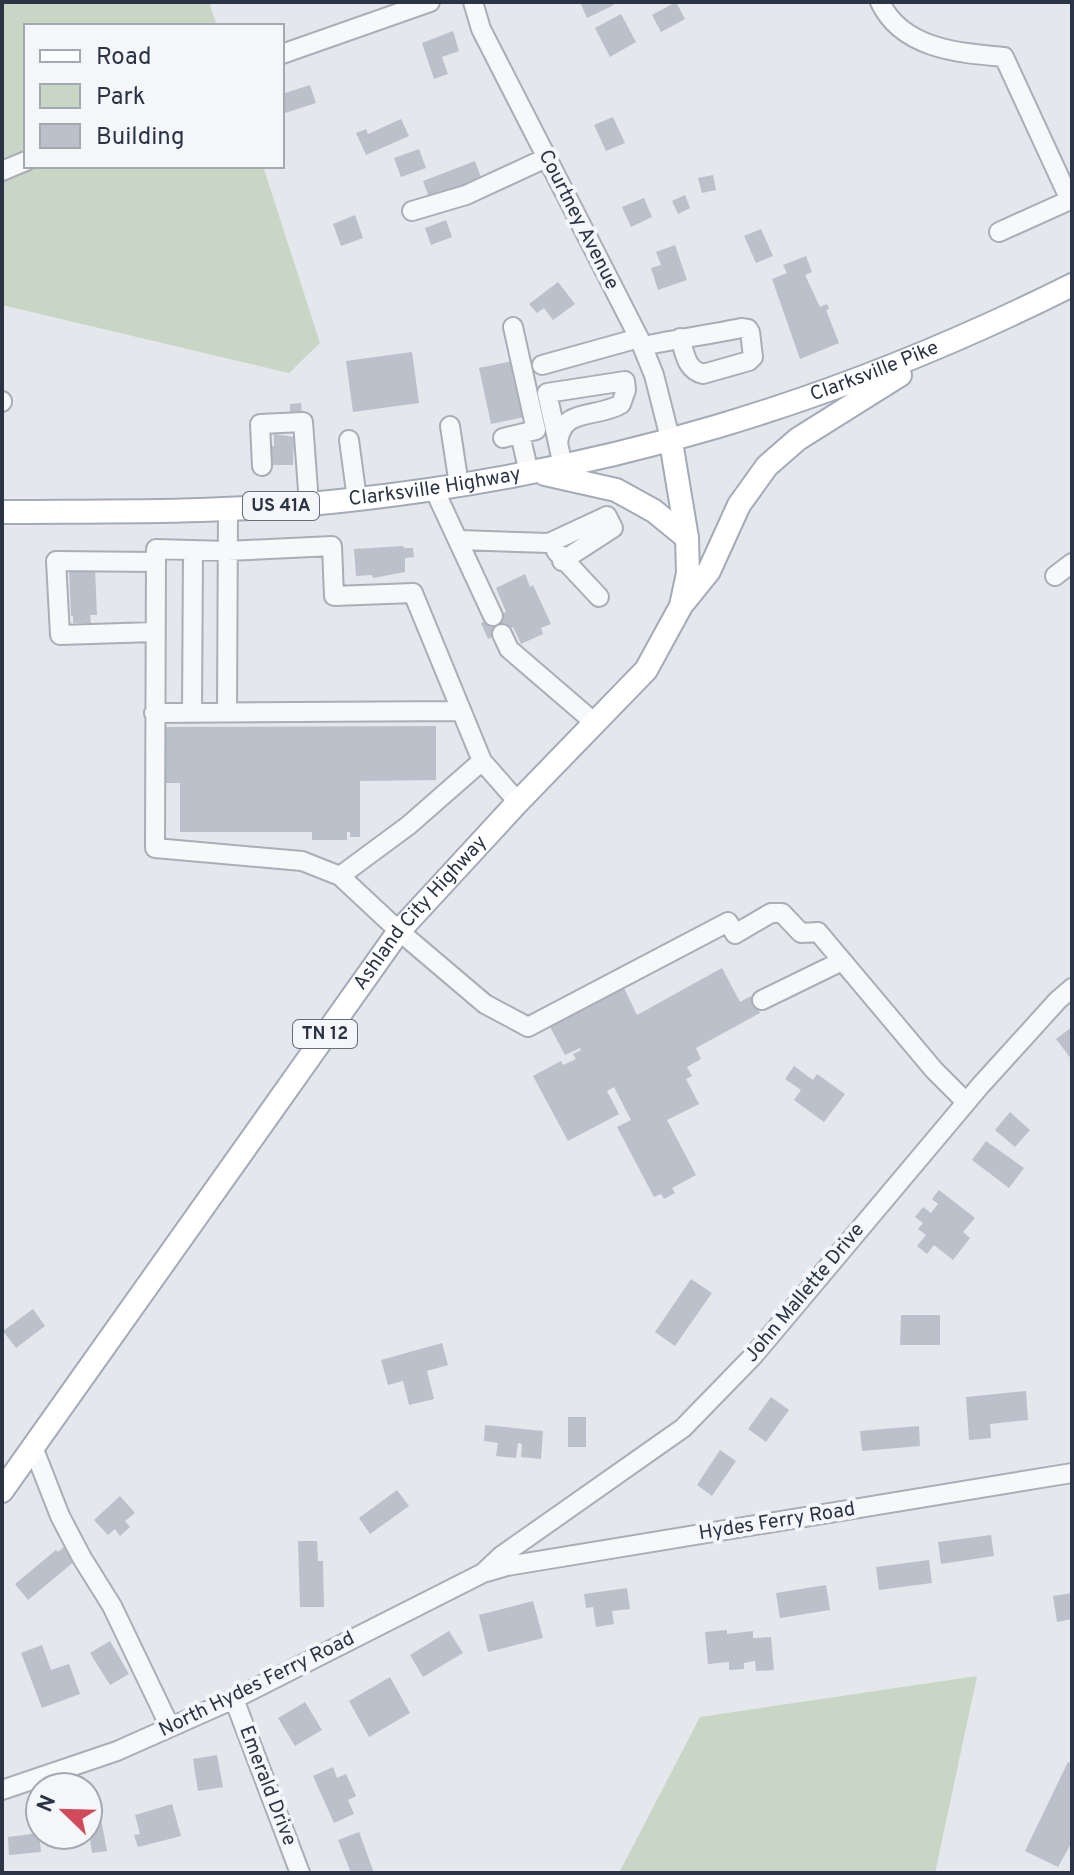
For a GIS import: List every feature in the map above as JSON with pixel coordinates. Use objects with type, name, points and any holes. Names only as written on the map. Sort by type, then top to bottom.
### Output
[{"type":"main road","name":"Clarksville Pike","points":[[671,442],[809,399],[941,347],[1072,285]]},
{"type":"main road","points":[[681,606],[709,571],[739,505],[767,466],[798,439],[941,347]]},
{"type":"main road","name":"Clarksville Highway","points":[[2,512],[228,509],[357,499],[532,472],[671,442]]},
{"type":"main road","name":"Ashland City Highway","points":[[2,1491],[399,931],[646,670],[681,606],[688,573],[687,538],[671,442]]},
{"type":"main road","points":[[532,472],[616,490],[654,511],[687,538]]},
{"type":"street","points":[[284,53],[430,2]]},
{"type":"street","name":"Courtney Avenue","points":[[473,2],[481,29],[641,342],[654,375],[671,442]]},
{"type":"street","points":[[880,2],[886,15],[903,31],[929,46],[1004,57],[1071,202],[999,232]]},
{"type":"street","points":[[412,211],[466,195],[546,158]]},
{"type":"street","points":[[2,171],[24,162]]},
{"type":"street","points":[[513,327],[536,430],[511,436],[532,472]]},
{"type":"street","points":[[542,365],[641,342],[680,338]]},
{"type":"street","points":[[558,442],[569,419],[621,404],[626,390],[625,381],[547,393],[563,466]]},
{"type":"street","points":[[262,466],[260,424],[303,422],[309,504]]},
{"type":"street","points":[[450,426],[459,485]]},
{"type":"street","points":[[349,440],[357,499]]},
{"type":"street","points":[[434,489],[493,616]]},
{"type":"street","points":[[227,712],[228,509]]},
{"type":"street","points":[[459,540],[549,543],[607,516],[613,528],[562,561]]},
{"type":"street","points":[[549,543],[562,561],[599,597]]},
{"type":"street","points":[[154,632],[60,635],[56,561],[193,550],[332,546],[334,596],[413,593],[482,761],[518,802]]},
{"type":"street","points":[[192,713],[193,550]]},
{"type":"street","points":[[156,555],[155,848],[302,861],[340,876],[485,1004],[528,1027],[728,922],[735,934],[771,913],[782,913],[801,933],[818,932],[934,1070],[966,1102]]},
{"type":"street","points":[[1055,576],[1072,563]]},
{"type":"street","points":[[502,634],[509,649],[595,723]]},
{"type":"street","points":[[154,713],[460,711]]},
{"type":"street","points":[[340,876],[409,825],[482,761]]},
{"type":"street","points":[[762,1000],[842,961]]},
{"type":"street","name":"John Mallette Drive","points":[[504,1561],[683,1428],[754,1355],[966,1102],[1072,988]]},
{"type":"street","points":[[33,1447],[60,1516],[112,1606],[170,1727]]},
{"type":"street","name":"Hydes Ferry Road","points":[[504,1561],[1072,1473]]},
{"type":"street","name":"North Hydes Ferry Road","points":[[2,1790],[117,1751],[234,1699],[504,1561]]},
{"type":"street","name":"Emerald Drive","points":[[234,1699],[300,1873]]},
{"type":"green space","points":[[2,2],[209,2],[216,24],[24,24],[24,168],[264,168],[320,343],[289,373],[2,305]]},
{"type":"green space","points":[[977,1676],[935,1873],[619,1873],[700,1717]]},
{"type":"building","points":[[580,2],[612,2],[614,5],[587,18]]},
{"type":"building","points":[[676,2],[685,19],[661,32],[652,15]]},
{"type":"building","points":[[621,14],[636,42],[610,57],[595,28]]},
{"type":"building","points":[[453,31],[459,51],[442,57],[448,74],[434,79],[422,43]]},
{"type":"building","points":[[310,85],[316,103],[284,113],[284,93]]},
{"type":"building","points":[[613,117],[625,143],[606,151],[594,125]]},
{"type":"building","points":[[401,119],[409,136],[366,155],[356,133],[366,129],[368,134]]},
{"type":"building","points":[[419,149],[426,168],[401,177],[394,158]]},
{"type":"building","points":[[475,161],[482,180],[430,200],[423,181]]},
{"type":"building","points":[[713,175],[716,190],[702,193],[698,178]]},
{"type":"building","points":[[685,195],[690,208],[678,214],[672,201]]},
{"type":"building","points":[[644,198],[652,217],[631,227],[622,207]]},
{"type":"building","points":[[355,215],[363,238],[341,246],[333,224]]},
{"type":"building","points":[[446,220],[452,237],[431,245],[425,228]]},
{"type":"building","points":[[761,229],[773,256],[756,263],[744,236]]},
{"type":"building","points":[[675,245],[687,280],[658,290],[651,268],[661,265],[656,252]]},
{"type":"building","points":[[806,256],[812,272],[805,275],[820,307],[827,304],[829,309],[826,310],[839,343],[800,359],[772,279],[787,273],[783,265]]},
{"type":"building","points":[[558,282],[575,304],[553,320],[544,308],[537,313],[529,304]]},
{"type":"building","points":[[412,352],[419,403],[353,412],[346,361]]},
{"type":"building","points":[[517,360],[529,416],[491,424],[479,368]]},
{"type":"building","points":[[301,403],[302,414],[290,414],[290,404]]},
{"type":"building","points":[[274,434],[294,437],[293,465],[268,465],[268,446],[274,446]]},
{"type":"building","points":[[413,548],[414,557],[405,558],[405,572],[373,578],[372,575],[356,576],[354,549]]},
{"type":"building","points":[[95,568],[97,615],[90,615],[91,623],[73,623],[69,569]]},
{"type":"building","points":[[525,574],[551,624],[541,628],[543,634],[521,644],[513,627],[488,639],[481,623],[506,612],[496,588]]},
{"type":"building","points":[[436,726],[436,780],[360,781],[360,837],[350,837],[350,832],[347,832],[347,840],[312,840],[312,832],[180,832],[180,783],[158,783],[158,727]]},
{"type":"building","points":[[722,968],[740,1002],[751,996],[760,1013],[696,1048],[701,1059],[687,1067],[692,1076],[686,1079],[699,1104],[667,1120],[696,1175],[672,1188],[675,1193],[664,1199],[661,1194],[654,1197],[617,1127],[631,1120],[614,1087],[607,1091],[619,1114],[568,1141],[533,1076],[561,1061],[563,1065],[576,1059],[573,1054],[581,1050],[565,1055],[549,1025],[623,986],[637,1015]]},
{"type":"building","points":[[1072,1027],[1072,1060],[1056,1039]]},
{"type":"building","points":[[794,1066],[813,1080],[817,1074],[845,1094],[824,1122],[794,1100],[801,1090],[785,1079]]},
{"type":"building","points":[[1010,1112],[1030,1130],[1015,1147],[995,1130]]},
{"type":"building","points":[[986,1141],[1024,1168],[1009,1188],[972,1160]]},
{"type":"building","points":[[939,1190],[975,1218],[963,1232],[970,1238],[953,1260],[934,1245],[927,1254],[917,1246],[926,1235],[918,1229],[923,1223],[915,1217],[923,1207],[931,1213],[938,1204],[932,1199]]},
{"type":"building","points":[[691,1279],[712,1293],[675,1346],[655,1332]]},
{"type":"building","points":[[33,1309],[45,1326],[16,1348],[3,1331]]},
{"type":"building","points":[[901,1315],[940,1315],[940,1345],[900,1345]]},
{"type":"building","points":[[442,1343],[448,1365],[427,1371],[434,1399],[409,1405],[403,1381],[388,1385],[381,1360]]},
{"type":"building","points":[[1026,1391],[1028,1420],[990,1424],[991,1438],[969,1440],[966,1397]]},
{"type":"building","points":[[771,1397],[789,1410],[766,1442],[748,1429]]},
{"type":"building","points":[[568,1417],[586,1417],[586,1447],[568,1447]]},
{"type":"building","points":[[485,1425],[543,1431],[541,1459],[521,1457],[522,1444],[518,1443],[516,1458],[496,1456],[498,1443],[484,1441]]},
{"type":"building","points":[[919,1426],[920,1446],[862,1451],[860,1431]]},
{"type":"building","points":[[720,1450],[736,1461],[712,1496],[697,1485]]},
{"type":"building","points":[[397,1490],[409,1506],[370,1534],[359,1518]]},
{"type":"building","points":[[120,1496],[135,1513],[125,1521],[130,1527],[120,1536],[115,1529],[108,1535],[94,1520]]},
{"type":"building","points":[[991,1535],[994,1556],[941,1564],[938,1542]]},
{"type":"building","points":[[298,1541],[317,1541],[318,1561],[323,1561],[324,1607],[300,1607]]},
{"type":"building","points":[[65,1546],[76,1560],[28,1600],[15,1584]]},
{"type":"building","points":[[929,1560],[932,1583],[879,1590],[876,1567]]},
{"type":"building","points":[[826,1585],[830,1610],[780,1618],[776,1593]]},
{"type":"building","points":[[627,1588],[630,1609],[612,1611],[614,1624],[596,1627],[593,1607],[586,1608],[584,1594]]},
{"type":"building","points":[[1072,1593],[1072,1619],[1057,1622],[1053,1596]]},
{"type":"building","points":[[533,1601],[543,1638],[488,1652],[479,1615]]},
{"type":"building","points":[[727,1630],[727,1634],[753,1631],[753,1638],[771,1637],[774,1670],[756,1671],[755,1661],[744,1663],[744,1669],[729,1670],[729,1662],[708,1664],[705,1632]]},
{"type":"building","points":[[449,1631],[463,1653],[423,1677],[410,1655]]},
{"type":"building","points":[[110,1641],[129,1674],[110,1685],[90,1653]]},
{"type":"building","points":[[42,1645],[51,1670],[69,1664],[80,1694],[42,1708],[21,1653]]},
{"type":"building","points":[[390,1677],[410,1713],[369,1737],[349,1701]]},
{"type":"building","points":[[305,1702],[322,1730],[295,1746],[278,1718]]},
{"type":"building","points":[[217,1755],[223,1787],[198,1791],[193,1759]]},
{"type":"building","points":[[1068,1762],[1072,1764],[1072,1842],[1058,1867],[1025,1851]]},
{"type":"building","points":[[333,1767],[337,1778],[346,1774],[356,1796],[348,1800],[354,1814],[334,1823],[313,1776]]},
{"type":"building","points":[[172,1804],[181,1836],[138,1847],[134,1835],[140,1834],[135,1815]]},
{"type":"building","points":[[359,1832],[374,1873],[351,1873],[338,1840]]},
{"type":"building","points":[[24,1835],[24,1851],[41,1852],[9,1855],[8,1837]]}]
